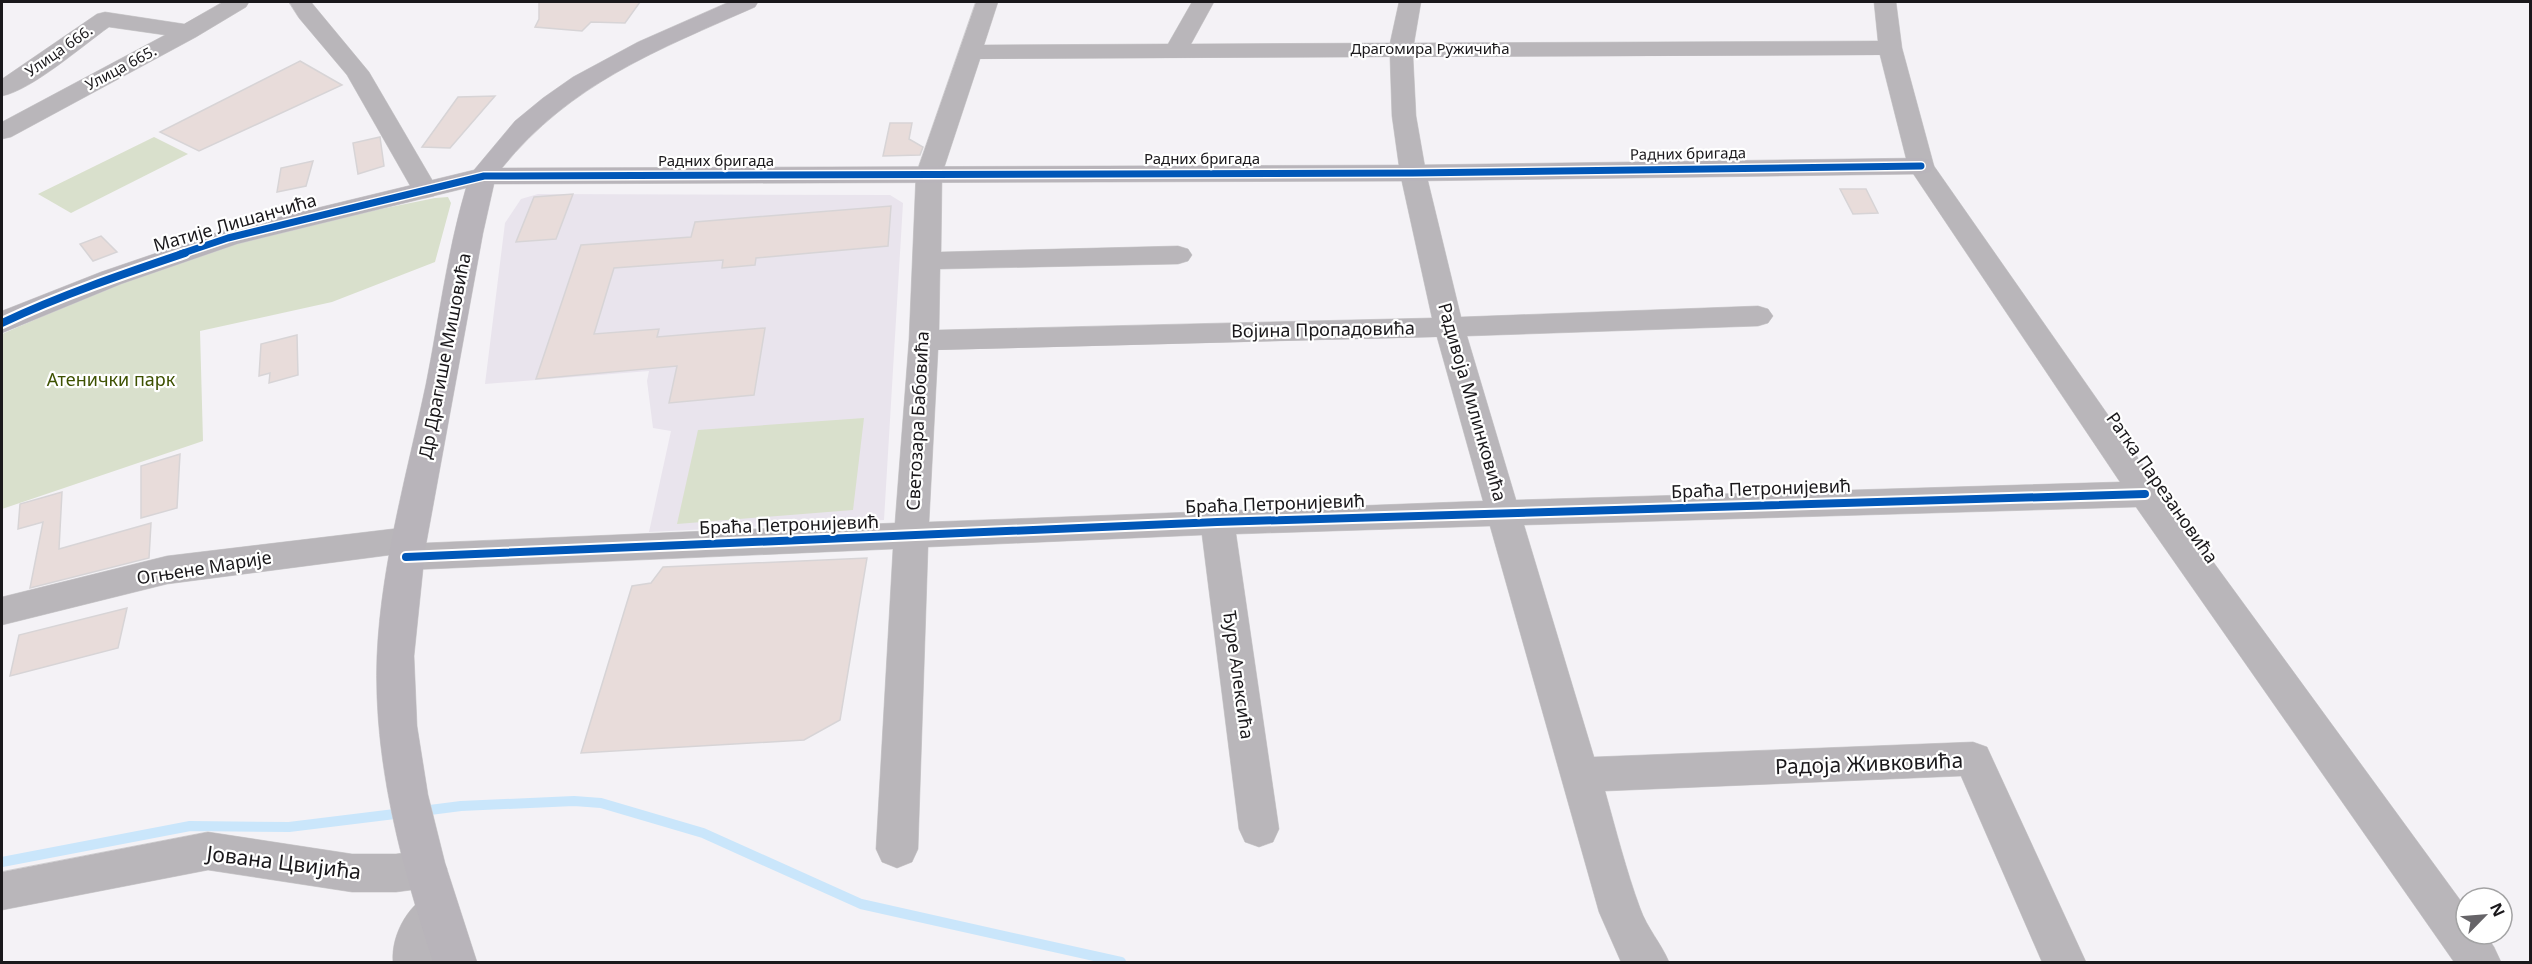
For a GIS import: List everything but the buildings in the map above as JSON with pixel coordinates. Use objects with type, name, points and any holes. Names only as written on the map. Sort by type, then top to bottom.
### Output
[{"type":"street","name":"Улица 665.","points":[[2,132],[188,32],[238,2]]},
{"type":"street","points":[[300,2],[357,72],[425,190]]},
{"type":"street","name":"Др Драгише Мишовића","points":[[455,963],[437,910],[406,779],[399,739],[396,645],[407,548],[473,215],[484,176],[504,148],[525,126],[580,84],[642,49],[747,2]]},
{"type":"street","name":"Светозара Бабовића","points":[[897,849],[911,536],[924,340],[929,174],[987,2]]},
{"type":"street","points":[[1176,50],[1203,2]]},
{"type":"street","name":"Радивоја Милинковића","points":[[1410,2],[1401,49],[1404,116],[1413,173],[1449,327],[1620,912],[1638,952],[1647,963]]},
{"type":"street","name":"Ратка Парезановића","points":[[1885,2],[1890,48],[1921,166],[2145,494],[2480,963]]},
{"type":"street","name":"Улица 666.","points":[[2,89],[105,19],[188,32]]},
{"type":"street","name":"Драгомира Ружичића","points":[[970,52],[1890,48]]},
{"type":"street","name":"Радних бригада","points":[[484,176],[1413,173],[1921,166]]},
{"type":"street","name":"Матије Лишанчића","points":[[2,323],[33,308],[111,278],[228,238],[484,176]]},
{"type":"street","points":[[925,261],[1178,255]]},
{"type":"street","name":"Војина Пропадовића","points":[[924,340],[1449,327],[1758,316]]},
{"type":"street","name":"Браћа Петронијевић","points":[[407,548],[911,536],[1217,522],[2145,494]]},
{"type":"street","name":"Ђуре Алексића","points":[[1217,522],[1259,829]]},
{"type":"street","name":"Огњене Марије","points":[[2,611],[167,570],[407,548]]},
{"type":"street","name":"Радоја Живковића","points":[[1580,775],[1973,759],[2064,963]]},
{"type":"street","name":"Јована Цвијића","points":[[2,891],[208,851],[352,873],[396,873],[424,861]]},
{"type":"street","points":[[415,963],[413,951],[417,939],[423,925],[437,910]]},
{"type":"shaded area","points":[[538,194],[890,195],[903,203],[884,520],[649,532],[671,431],[653,428],[647,381],[649,371],[485,384],[505,223],[521,199]]},
{"type":"green space","points":[[154,137],[188,154],[71,213],[38,194]]},
{"type":"green space","name":"Атенички парк","points":[[448,197],[451,203],[435,262],[332,302],[200,331],[203,441],[2,509],[2,334],[128,279],[258,234]]},
{"type":"green space","points":[[864,418],[853,510],[677,524],[698,430]]},
{"type":"waterway","points":[[422,811],[461,806],[574,801],[601,803],[703,833],[861,904],[1121,962]]},
{"type":"waterway","points":[[2,862],[190,826],[289,827],[403,813]]},
{"type":"cycle path","points":[[2,323],[33,308],[111,278],[228,238],[484,176],[1413,173],[1921,166]]},
{"type":"cycle path","points":[[406,557],[1217,522],[2145,494]]}]
